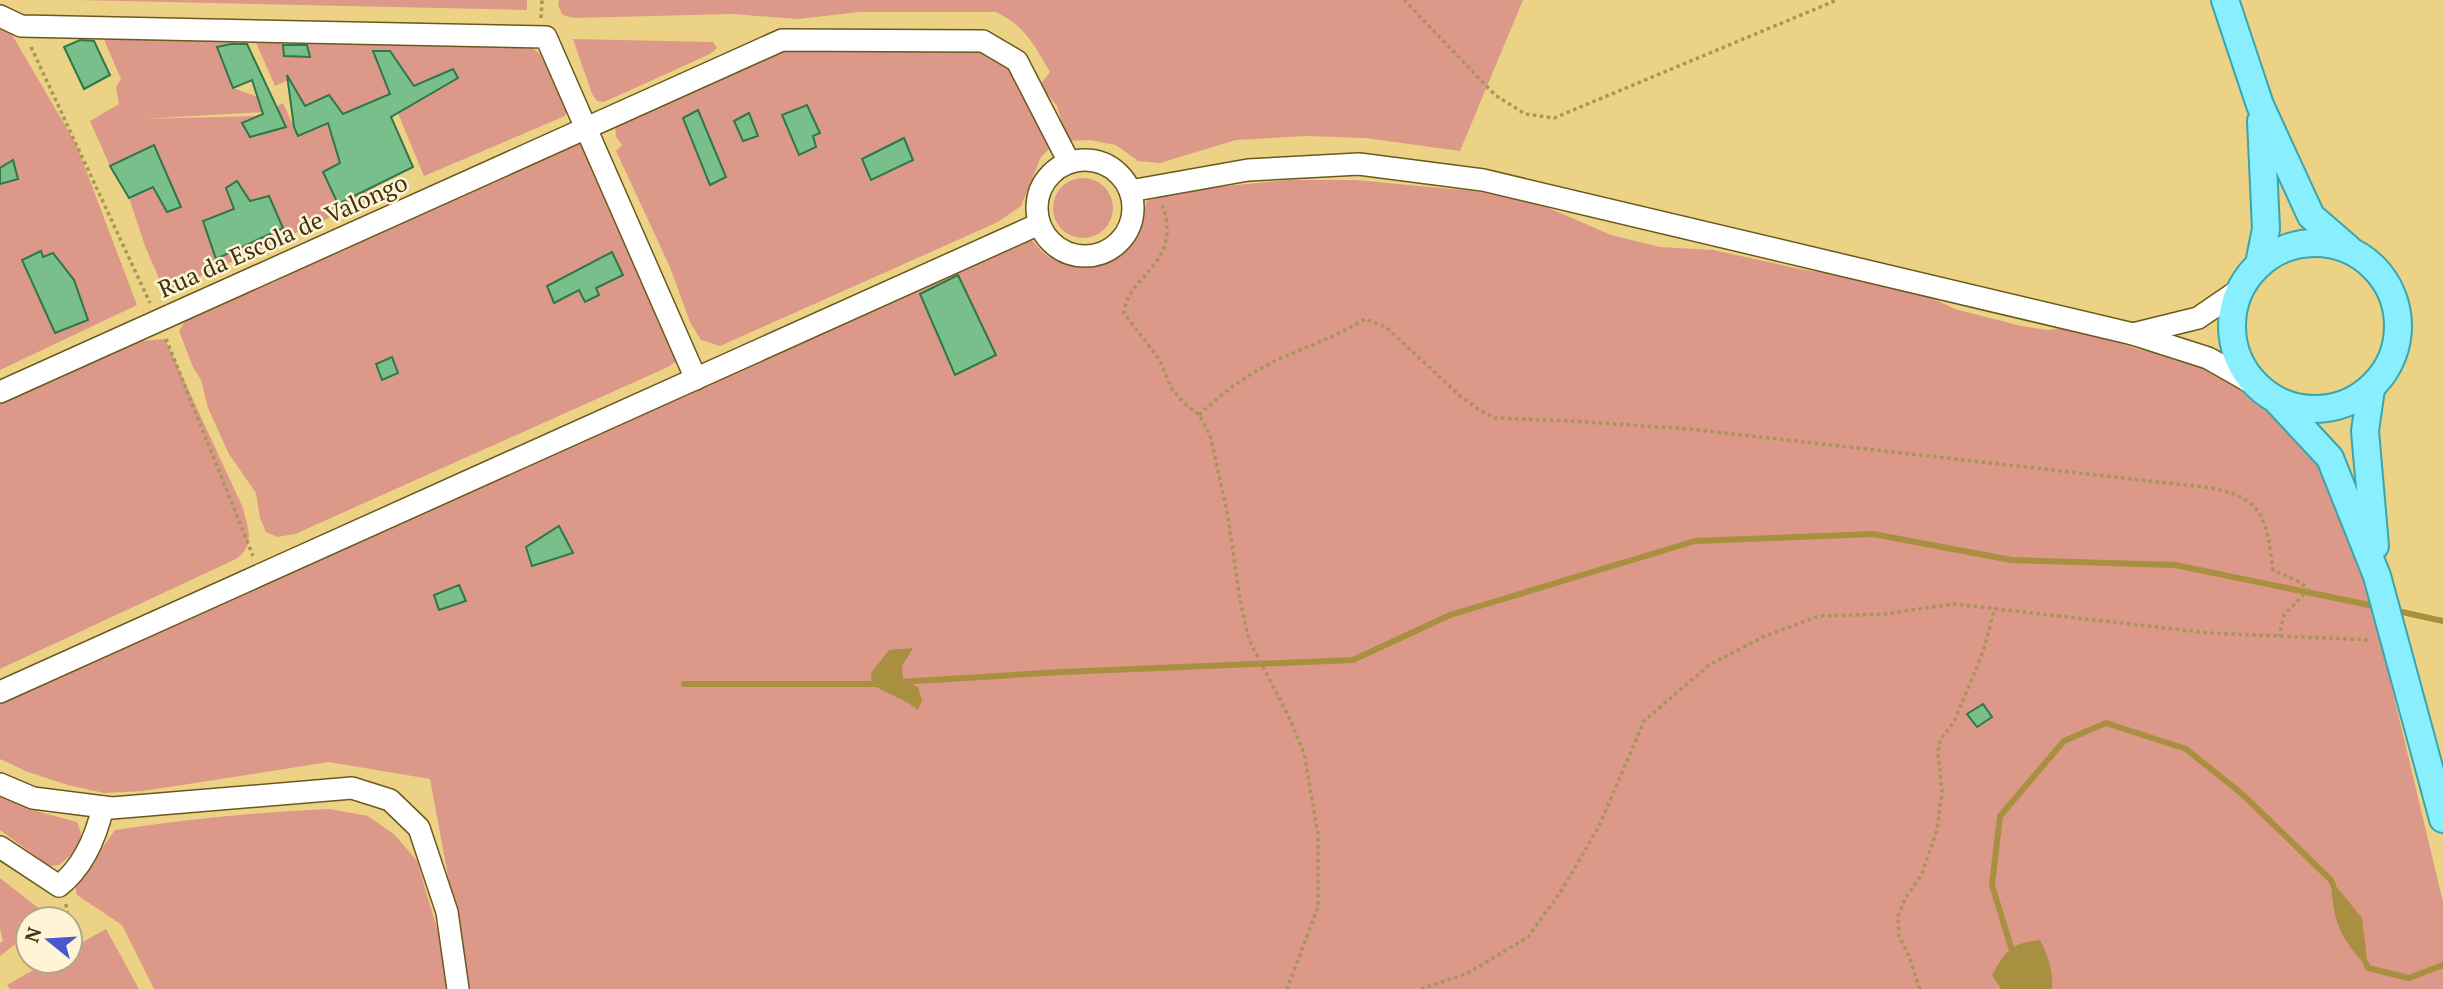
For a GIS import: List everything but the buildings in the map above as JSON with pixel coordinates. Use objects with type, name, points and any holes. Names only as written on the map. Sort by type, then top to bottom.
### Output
[{"type":"main road","points":[[2225,0],[2260,106],[2311,216],[2377,270],[2394,298],[2399,331],[2390,363],[2371,389],[2343,406],[2310,410],[2278,402]]},
{"type":"main road","points":[[2259,264],[2266,229],[2260,106]]},
{"type":"main road","points":[[2351,250],[2320,242],[2298,245],[2287,247],[2259,264],[2239,290],[2231,322],[2234,344],[2236,354],[2252,383],[2278,402],[2330,458],[2377,576],[2443,819]]},
{"type":"main road","points":[[2371,389],[2365,431],[2377,576]]},
{"type":"street","points":[[0,16],[21,26],[546,37],[696,379]]},
{"type":"street","name":"Rua da Escola de Valongo","points":[[0,392],[782,40],[983,41],[1017,61],[1069,162]]},
{"type":"street","points":[[1141,190],[1125,235],[1114,246],[1101,253],[1086,256],[1071,254],[1047,237],[1040,224],[1037,209],[1045,180],[1056,169],[1069,162],[1084,160],[1105,165],[1141,190],[1248,170],[1359,164],[1483,180],[2133,334],[2208,358],[2252,383]]},
{"type":"street","points":[[0,692],[1040,224]]},
{"type":"street","points":[[2133,334],[2199,318],[2239,290]]},
{"type":"street","points":[[0,784],[33,798],[112,808],[352,788],[390,800],[419,828],[447,912],[458,989]]},
{"type":"street","points":[[0,847],[59,886],[73,874],[98,831],[103,807]]},
{"type":"path","points":[[1404,0],[1495,95],[1524,114],[1554,118],[1837,0]]},
{"type":"path","points":[[21,26],[158,320],[260,573]]},
{"type":"path","points":[[1141,190],[1164,209],[1167,242],[1156,264],[1125,302],[1124,313],[1159,359],[1172,389],[1199,415],[1210,435],[1227,511],[1240,600],[1250,640],[1292,723],[1304,753],[1311,786],[1318,846],[1318,907],[1287,989]]},
{"type":"path","points":[[1199,415],[1229,387],[1274,361],[1344,332],[1365,319],[1386,327],[1458,394],[1495,418],[1689,429],[2198,486],[2236,493],[2253,505],[2267,530],[2273,570],[2302,583],[2308,590],[2284,615],[2279,636]]},
{"type":"path","points":[[1421,989],[1468,974],[1528,937],[1562,890],[1599,826],[1643,721],[1709,666],[1765,636],[1819,616],[1885,614],[1953,604],[2209,633],[2396,640]]},
{"type":"path","points":[[1920,989],[1899,936],[1898,916],[1906,897],[1922,874],[1937,830],[1942,792],[1938,754],[1940,740],[1954,722],[1983,652],[1995,608]]},
{"type":"shaded area","points":[[77,0],[527,0],[527,10]]},
{"type":"shaded area","points":[[559,0],[1523,0],[1460,151],[1365,138],[1307,136],[1236,140],[1160,163],[1138,161],[1116,145],[1090,140],[1067,141],[1057,106],[1040,85],[1050,72],[1034,45],[1021,30],[996,12],[860,12],[798,19],[732,14],[573,18],[563,15],[558,6]]},
{"type":"shaded area","points":[[0,26],[11,33],[76,144],[137,305],[0,370]]},
{"type":"shaded area","points":[[102,35],[245,40],[217,48],[233,88],[258,97],[263,112],[142,119],[259,116],[283,103],[298,136],[328,123],[354,139],[380,195],[165,292],[145,246],[129,198],[153,187],[167,211],[181,207],[154,146],[110,166],[90,121],[119,104],[116,87],[121,79]]},
{"type":"shaded area","points":[[254,38],[282,39],[284,56],[309,57],[306,40],[531,47],[540,54],[567,107],[565,116],[424,176],[390,94],[343,114],[305,106],[289,80],[275,86]]},
{"type":"shaded area","points":[[573,39],[713,42],[717,48],[710,54],[604,102],[597,101],[592,94]]},
{"type":"shaded area","points":[[983,41],[1017,61],[1058,140],[1041,157],[1021,206],[998,222],[720,346],[701,340],[690,322],[670,267],[616,151],[622,145],[616,137],[615,125],[781,49]]},
{"type":"shaded area","points":[[576,142],[584,146],[677,361],[295,534],[277,537],[266,532],[260,518],[256,493],[229,454],[208,408],[201,380],[179,331],[185,321]]},
{"type":"shaded area","points":[[1083,178],[1100,183],[1108,191],[1113,208],[1108,225],[1100,233],[1083,238],[1066,233],[1058,225],[1053,208],[1058,191],[1066,183]]},
{"type":"shaded area","points":[[1288,180],[1355,180],[1473,191],[1537,203],[1611,235],[1660,247],[1713,250],[1805,270],[1854,277],[1925,295],[1955,309],[2021,326],[2048,330],[2069,327],[2141,350],[2208,358],[2310,436],[2354,544],[2390,680],[2443,902],[2443,989],[469,989],[430,779],[329,762],[143,791],[104,793],[28,772],[0,759],[0,692],[1024,231],[1047,256],[1070,265],[1087,267],[1114,258],[1125,248],[1134,235],[1147,201],[1177,191]]},
{"type":"shaded area","points":[[165,339],[243,508],[249,536],[246,548],[236,559],[0,669],[0,403],[140,341]]},
{"type":"shaded area","points":[[913,648],[902,666],[903,680],[918,687],[922,700],[918,710],[872,684],[871,673],[889,650]]},
{"type":"shaded area","points":[[0,792],[32,810],[77,822],[81,833],[79,848],[59,865],[49,866],[0,830]]},
{"type":"shaded area","points":[[329,809],[368,816],[395,835],[417,861],[441,942],[450,989],[154,989],[122,925],[77,895],[75,886],[115,830],[222,816]]},
{"type":"shaded area","points":[[0,878],[34,905],[14,905],[14,945],[0,956],[0,943],[3,941],[0,929]]},
{"type":"shaded area","points":[[2331,880],[2362,918],[2368,968],[2350,947],[2339,928]]},
{"type":"shaded area","points":[[106,929],[139,989],[10,989],[7,985],[24,975],[84,975],[84,941]]},
{"type":"shaded area","points":[[2040,940],[2049,963],[2052,989],[2001,989],[1992,975],[2001,960],[2016,946]]},
{"type":"waterway","points":[[900,682],[1062,672],[1353,660],[1450,615],[1695,541],[1873,534],[2011,560],[2175,565],[2379,607]]},
{"type":"waterway","points":[[2393,610],[2443,621]]},
{"type":"waterway","points":[[684,684],[878,684]]},
{"type":"waterway","points":[[2013,954],[1992,885],[2000,816],[2064,741],[2106,723],[2186,749],[2241,793],[2331,880],[2333,885]]},
{"type":"waterway","points":[[2366,963],[2368,968],[2409,978],[2443,965]]}]
